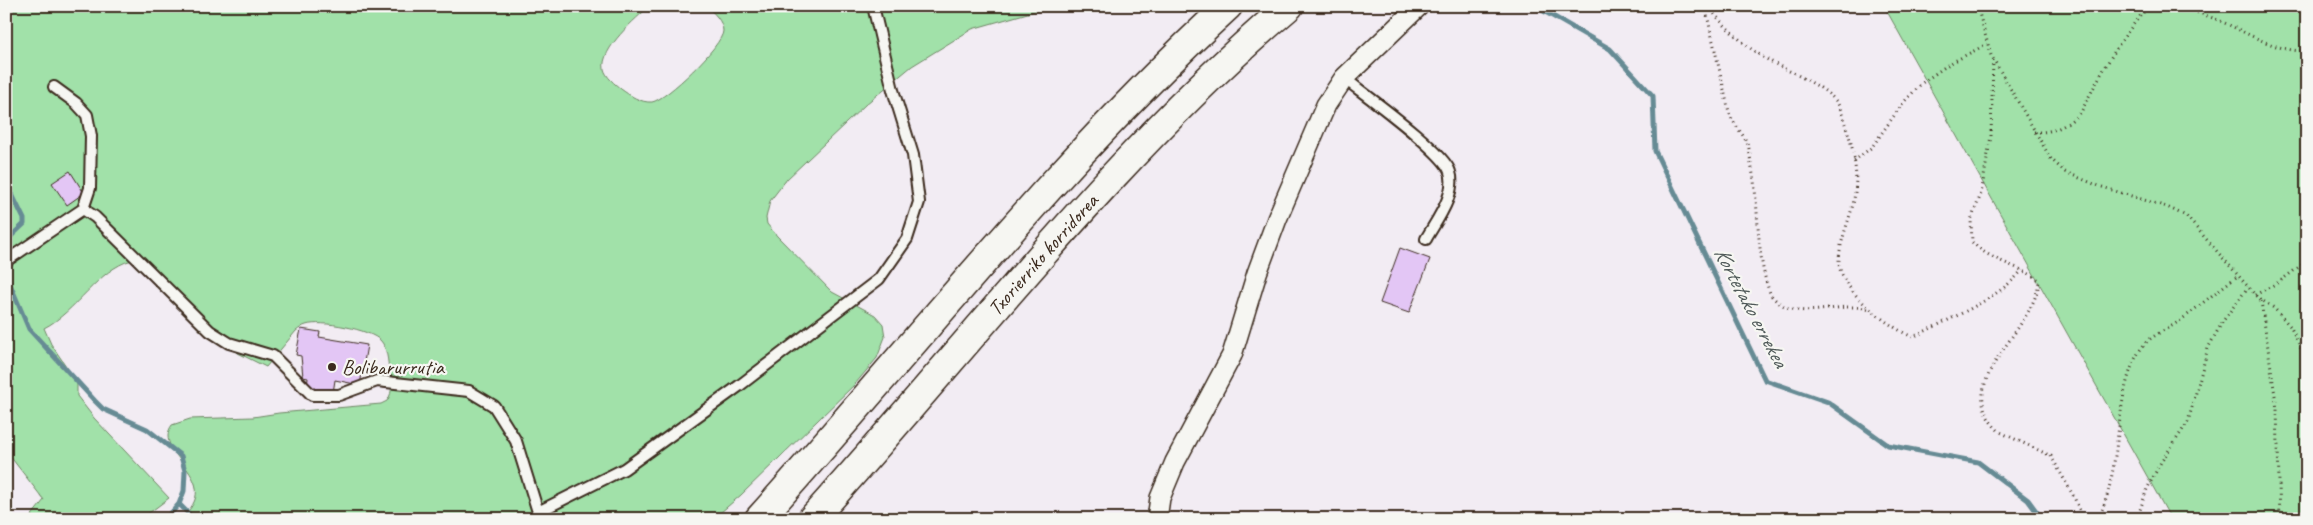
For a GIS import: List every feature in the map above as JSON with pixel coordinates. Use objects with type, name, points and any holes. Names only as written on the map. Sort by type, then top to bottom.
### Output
[{"type":"highway","name":"Txorierriko korridorea","points":[[759,519],[1069,164],[1158,72],[1228,6]]},
{"type":"highway","name":"Txorierriko korridorea","points":[[812,519],[1098,192],[1193,94],[1289,6]]},
{"type":"street","points":[[1156,519],[1160,498],[1175,462],[1232,355],[1257,273],[1326,106],[1344,78],[1419,6]]},
{"type":"lane","points":[[83,209],[95,216],[210,331],[229,343],[273,356],[312,395],[340,395],[377,380],[469,391],[494,406],[516,441],[538,515],[624,469],[747,380],[879,279],[907,239],[919,202],[913,154],[893,90],[873,6]]},
{"type":"lane","points":[[1344,78],[1420,139],[1443,160],[1450,172],[1450,190],[1426,239]]},
{"type":"lane","points":[[6,261],[83,209],[90,188],[91,136],[87,115],[76,103],[54,87]]},
{"type":"path","points":[[1704,6],[1729,112],[1733,122],[1748,145],[1754,175],[1762,255],[1770,294],[1784,306],[1790,308],[1825,309],[1859,306],[1874,311]]},
{"type":"path","points":[[1708,6],[1755,52],[1785,71],[1822,89],[1835,100],[1844,120],[1854,161],[1856,180],[1854,199],[1840,253],[1840,269],[1852,290],[1874,311],[1900,332],[1913,337],[2000,290],[2014,280],[2022,270]]},
{"type":"path","points":[[1977,6],[1993,60],[2051,159],[2065,172],[2099,186],[2167,207],[2186,216],[2255,295],[2274,308],[2290,326],[2307,360]]},
{"type":"path","points":[[2084,6],[2110,9],[2154,6]]},
{"type":"path","points":[[2173,6],[2199,13],[2263,41],[2293,51],[2307,52]]},
{"type":"path","points":[[2034,132],[2049,133],[2075,118],[2082,110],[2130,26],[2148,7]]},
{"type":"path","points":[[1854,161],[1872,147],[1903,103],[1922,83],[1949,64],[1987,44]]},
{"type":"path","points":[[1993,60],[1991,136],[1981,194],[1971,220],[1972,242],[1979,250],[2039,280],[2039,289],[2030,312],[1988,374],[1983,388],[1982,404],[1995,427],[2000,432],[2051,456],[2074,497],[2083,519]]},
{"type":"path","points":[[2255,295],[2279,282],[2307,261]]},
{"type":"path","points":[[2098,519],[2112,480],[2126,391],[2138,355],[2153,337],[2177,322],[2238,276]]},
{"type":"path","points":[[2136,519],[2147,489],[2188,422],[2208,348],[2223,321],[2248,287]]},
{"type":"path","points":[[2261,300],[2278,408],[2280,519]]},
{"type":"green space","points":[[6,6],[650,6],[613,43],[604,61],[604,69],[611,80],[631,96],[639,100],[652,102],[669,92],[693,71],[721,38],[723,27],[706,6],[1052,6],[972,29],[912,66],[866,104],[787,179],[770,201],[766,218],[767,224],[777,236],[832,292],[875,315],[883,324],[885,337],[877,358],[855,384],[741,495],[713,519],[180,519],[193,504],[196,491],[193,479],[171,447],[168,436],[172,425],[190,419],[253,417],[381,404],[387,401],[391,390],[387,355],[381,341],[367,333],[333,325],[313,324],[305,325],[296,331],[266,367],[228,348],[132,260],[108,272],[56,321],[44,328],[51,344],[77,382],[77,396],[94,418],[169,498],[141,519],[29,519],[44,500],[6,451]]},
{"type":"green space","points":[[1884,6],[2307,6],[2307,519],[2171,519]]},
{"type":"building","points":[[70,171],[84,193],[67,205],[52,183]]},
{"type":"building","points":[[1400,248],[1430,259],[1409,313],[1380,303]]},
{"type":"building","name":"Bolibarurrutia","points":[[301,329],[320,332],[319,337],[367,345],[360,385],[335,380],[333,393],[307,387],[308,378],[303,377],[301,356],[296,355]]},
{"type":"waterway","name":"Kortetako errekea","points":[[1535,6],[1610,49],[1653,96],[1655,151],[1765,380],[1828,402],[1888,445],[1978,462],[2028,500],[2042,519]]},
{"type":"waterway","points":[[6,182],[24,219],[24,224],[6,241]]},
{"type":"waterway","points":[[6,275],[29,329],[95,401],[103,409],[147,429],[181,456],[185,471],[184,491],[179,504],[166,519]]},
{"type":"waterway","points":[[179,504],[194,519]]},
{"type":"place","name":"Bolibarurrutia","points":[[332,367]]}]
